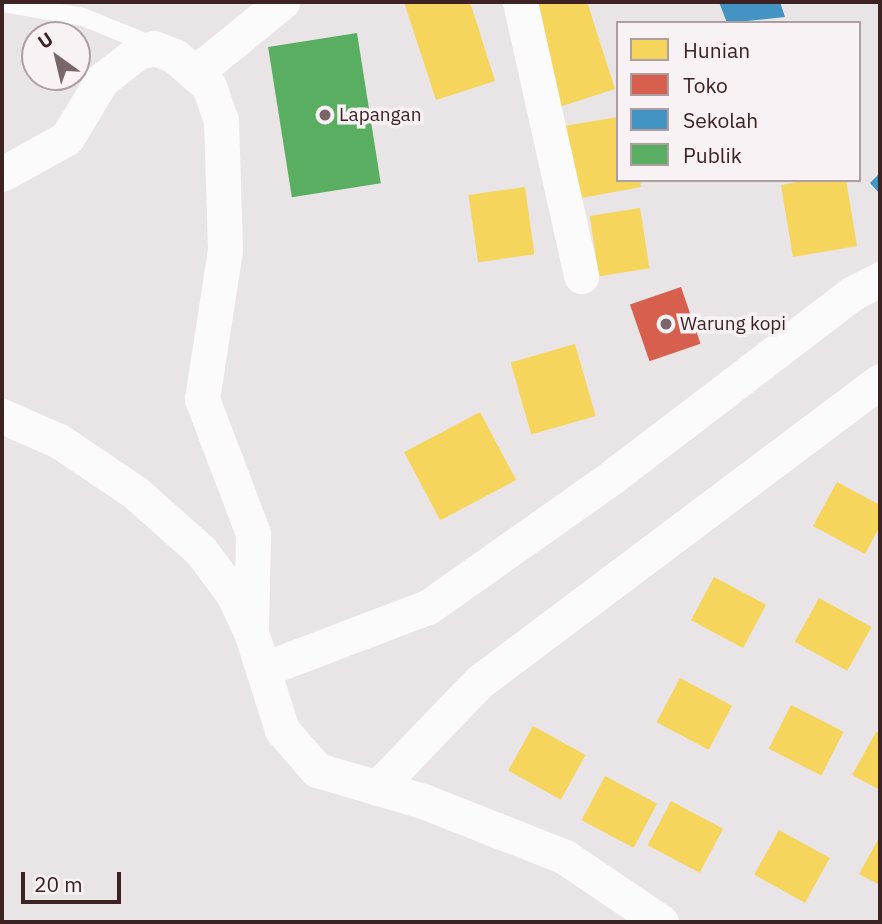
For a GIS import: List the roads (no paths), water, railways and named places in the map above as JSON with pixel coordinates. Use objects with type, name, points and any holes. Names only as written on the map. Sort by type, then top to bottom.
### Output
[{"type":"street","points":[[196,72],[282,2]]},
{"type":"street","points":[[520,2],[581,276]]},
{"type":"street","points":[[2,174],[67,138],[116,63],[154,48],[196,72],[221,120],[225,172],[225,250],[202,399],[253,533],[251,632]]},
{"type":"street","points":[[267,668],[428,607],[612,477],[851,294],[880,279]]},
{"type":"street","points":[[377,788],[479,682],[880,381]]},
{"type":"street","points":[[2,416],[59,441],[178,528],[233,594],[267,668],[282,730],[298,754],[331,777],[377,788],[565,857],[661,922]]},
{"type":"lane","points":[[2,4],[83,17],[154,48]]},
{"type":"place","name":"Lapangan","points":[[325,115]]},
{"type":"place","name":"Warung kopi","points":[[666,324]]}]
